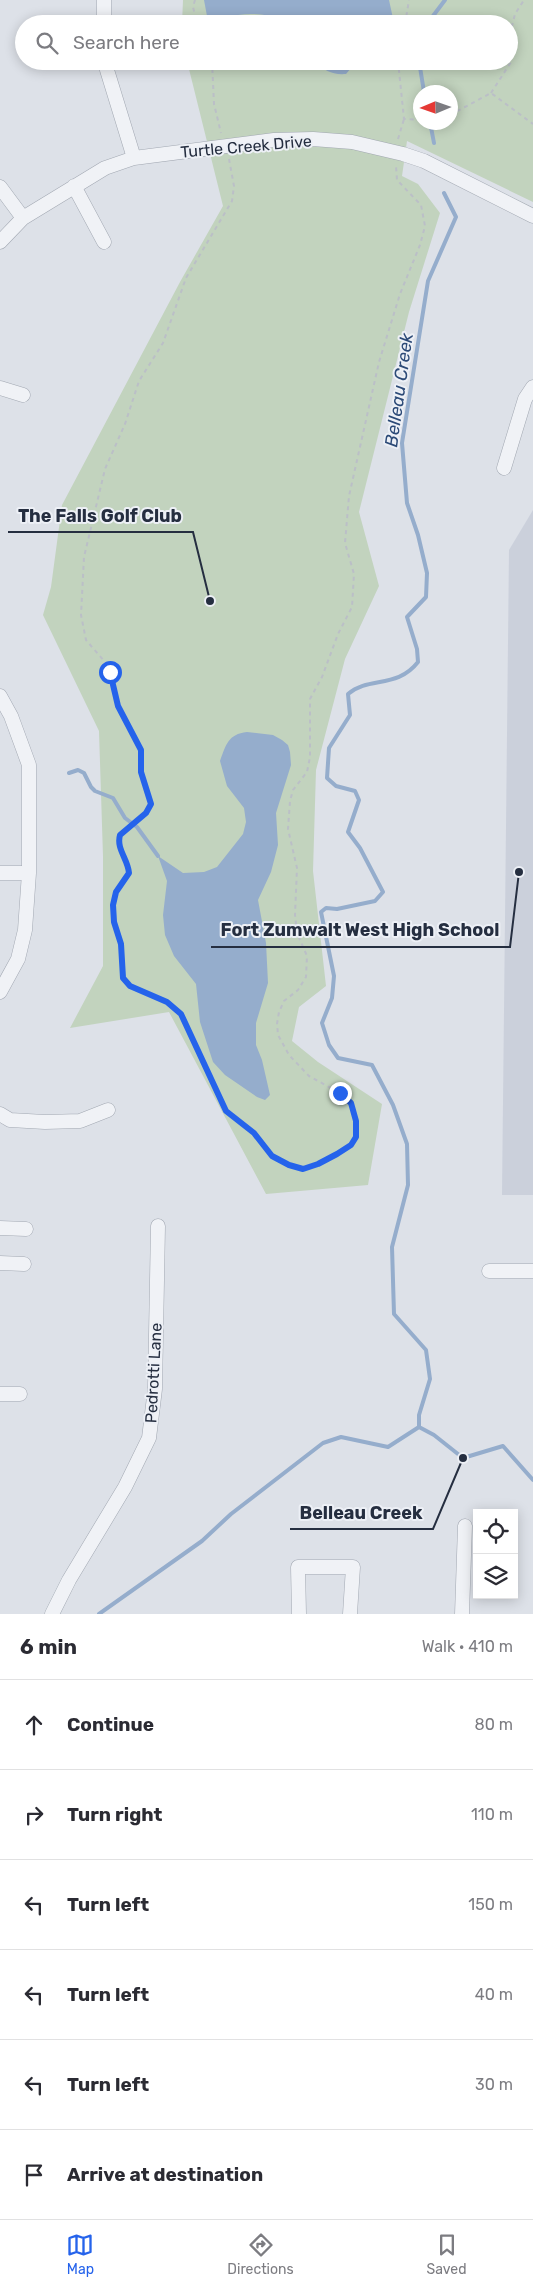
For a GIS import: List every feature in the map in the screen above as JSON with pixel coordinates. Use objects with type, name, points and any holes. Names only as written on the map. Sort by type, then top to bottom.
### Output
[{"type":"street","points":[[104,0],[104,15]]},
{"type":"street","points":[[108,70],[134,158]]},
{"type":"street","name":"Turtle Creek Drive","points":[[0,242],[22,218],[105,168],[134,158],[274,140],[313,139],[352,142],[397,153],[424,161],[533,216]]},
{"type":"street","points":[[0,186],[22,218]]},
{"type":"street","points":[[74,186],[104,242]]},
{"type":"street","points":[[504,468],[525,399],[533,387]]},
{"type":"street","points":[[0,388],[23,395]]},
{"type":"street","points":[[0,696],[11,716],[29,765],[29,873],[25,930],[18,959],[0,992]]},
{"type":"street","points":[[0,873],[29,873]]},
{"type":"street","points":[[0,1114],[10,1120],[80,1121],[108,1110]]},
{"type":"street","name":"Pedrotti Lane","points":[[52,1614],[69,1580],[125,1487],[149,1438],[155,1389],[158,1226]]},
{"type":"street","points":[[0,1228],[26,1229]]},
{"type":"street","points":[[0,1263],[24,1264]]},
{"type":"street","points":[[489,1271],[533,1271]]},
{"type":"street","points":[[0,1394],[20,1394]]},
{"type":"street","points":[[462,1614],[465,1526]]},
{"type":"street","points":[[299,1614],[298,1567],[353,1567],[350,1614]]},
{"type":"path","points":[[195,0],[193,7],[195,15]]},
{"type":"path","points":[[406,15],[409,0]]},
{"type":"path","points":[[515,15],[524,0]]},
{"type":"path","points":[[213,70],[218,123],[231,164],[234,186],[232,201],[186,278],[163,343],[139,381],[125,424],[105,469],[84,557],[81,614],[86,640],[106,662],[118,706],[141,750],[141,772],[151,804],[139,819],[120,835],[118,845],[129,873],[116,892],[113,905],[114,922],[121,944],[123,978],[130,986],[167,1002],[181,1014],[226,1111],[254,1133],[272,1156],[289,1165],[303,1169],[318,1164],[351,1145],[356,1137],[356,1121],[351,1103],[340,1093],[309,1076],[289,1055],[278,1035],[277,1024],[279,1012],[284,1001],[298,990],[306,977],[307,956],[297,933],[295,915],[297,868],[288,829],[290,801],[293,790],[307,772],[310,757],[310,699],[322,677],[352,607],[354,574],[345,543],[349,496],[379,362],[400,294],[420,245],[425,226],[421,205],[397,180],[398,134],[404,119],[399,70]]},
{"type":"path","points":[[458,111],[491,93],[506,70]]},
{"type":"path","points":[[491,93],[533,124]]},
{"type":"path","points":[[404,119],[413,120]]},
{"type":"shaded area","points":[[533,510],[533,1195],[502,1195],[509,550]]},
{"type":"green space","points":[[183,0],[533,0],[533,202],[407,141],[402,176],[418,184],[440,213],[409,312],[359,512],[379,586],[345,659],[316,770],[313,871],[326,986],[299,1007],[292,1041],[318,1062],[382,1104],[368,1185],[266,1194],[169,1012],[70,1028],[103,966],[103,856],[99,731],[43,615],[51,587],[62,505],[180,282],[223,206],[189,70],[518,70],[518,15],[182,15]]},
{"type":"water","points":[[204,0],[389,0],[392,15],[245,14],[207,15]]},
{"type":"water","points":[[326,70],[349,70],[346,74]]},
{"type":"water","points":[[247,732],[273,735],[282,740],[288,745],[291,765],[276,813],[278,845],[271,872],[258,900],[266,943],[268,983],[256,1023],[256,1045],[262,1060],[270,1095],[265,1100],[257,1097],[225,1075],[213,1062],[200,1022],[196,984],[174,956],[165,935],[163,915],[167,881],[158,856],[183,873],[204,872],[217,867],[243,834],[246,822],[244,808],[227,786],[220,761],[229,741],[236,735]]},
{"type":"waterway","name":"Belleau Creek","points":[[434,15],[445,0]]},
{"type":"waterway","name":"Belleau Creek","points":[[420,70],[423,85]]},
{"type":"waterway","name":"Belleau Creek","points":[[432,130],[434,143]]},
{"type":"waterway","name":"Belleau Creek","points":[[419,1427],[419,1415],[430,1379],[426,1350],[394,1314],[392,1247],[408,1185],[407,1144],[393,1105],[372,1065],[338,1058],[329,1045],[322,1023],[332,998],[334,976],[321,912],[326,908],[337,909],[375,901],[383,892],[360,848],[348,832],[359,800],[355,791],[336,786],[327,778],[329,748],[350,715],[348,694],[365,685],[401,676],[418,662],[417,649],[407,617],[426,597],[427,573],[418,535],[407,503],[402,443],[428,281],[456,217],[444,193]]},
{"type":"waterway","points":[[69,773],[78,770],[84,773],[95,791],[113,798],[125,818],[137,827],[158,856]]},
{"type":"waterway","name":"Belleau Creek","points":[[419,1427],[434,1435],[463,1458],[503,1446],[533,1480]]},
{"type":"waterway","points":[[99,1614],[202,1541],[231,1514],[323,1443],[341,1437],[388,1447],[419,1427]]},
{"type":"place","name":"The Falls Golf Club","points":[[210,601]]},
{"type":"place","name":"Fort Zumwalt West High School","points":[[519,872]]},
{"type":"place","name":"Belleau Creek","points":[[463,1458]]},
{"type":"route","points":[[110,672],[118,706],[141,750],[141,772],[151,804],[146,813],[120,835],[118,845],[129,873],[116,892],[113,905],[114,922],[121,944],[123,978],[130,986],[167,1002],[181,1014],[226,1111],[254,1133],[272,1156],[289,1165],[303,1169],[318,1164],[351,1145],[356,1137],[356,1121],[351,1103],[340,1093]]}]
